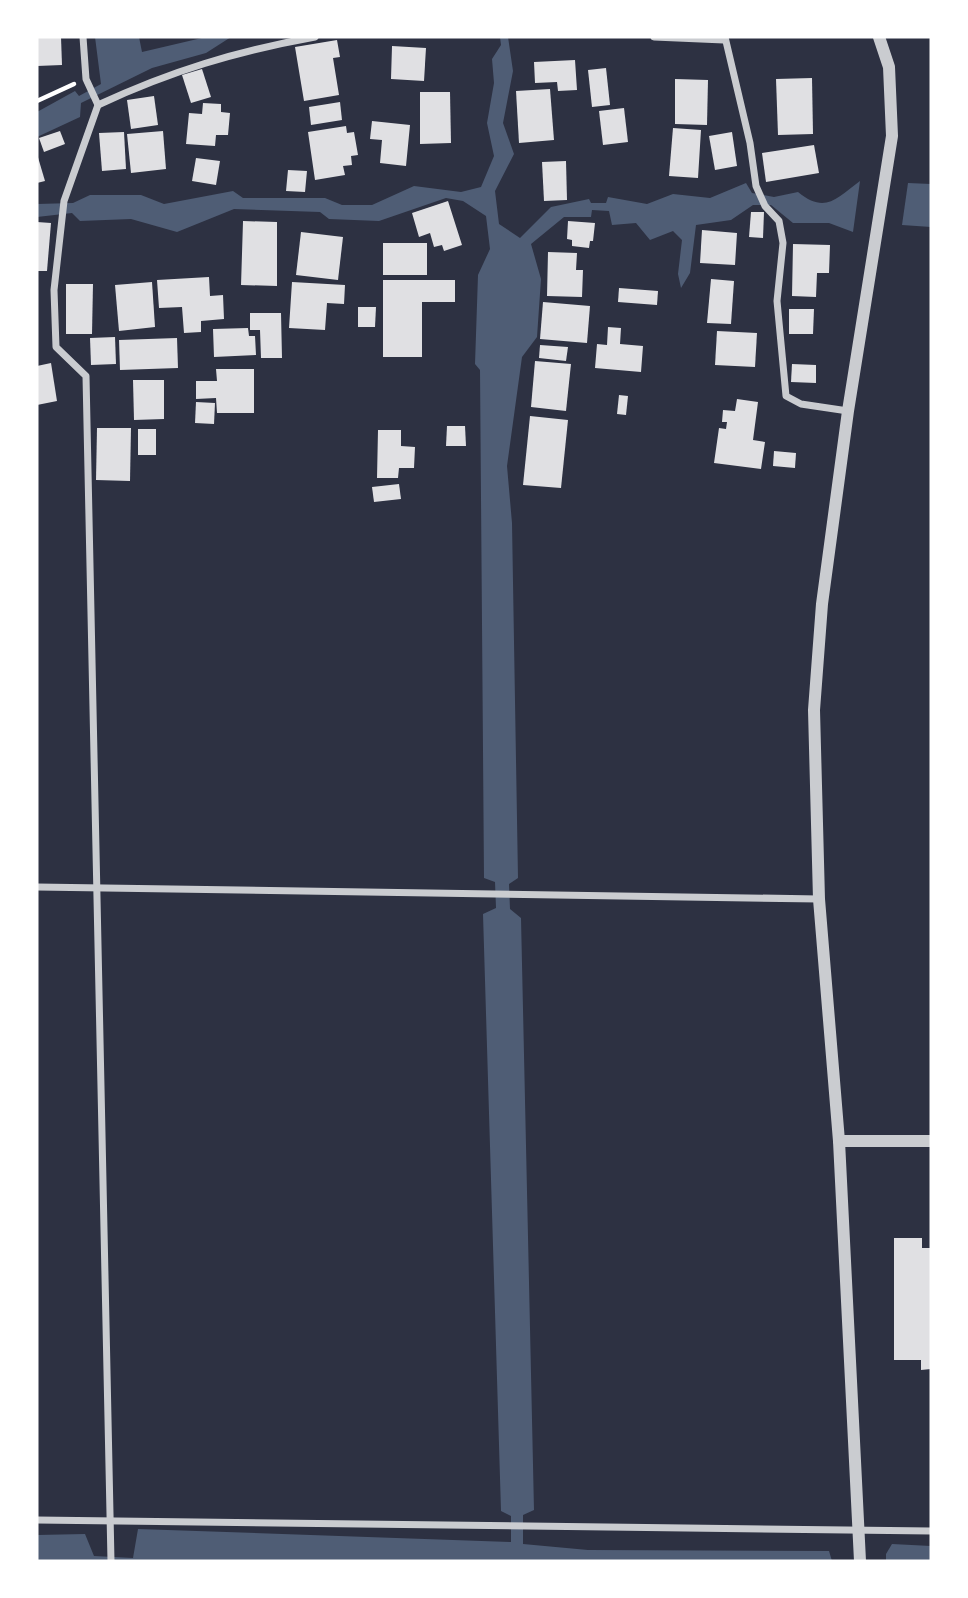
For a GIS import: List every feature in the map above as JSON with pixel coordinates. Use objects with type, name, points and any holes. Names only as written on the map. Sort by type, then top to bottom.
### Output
[{"type":"street","points":[[83,37],[88,82],[97,102],[64,201],[54,290],[56,347],[86,376],[111,1561]]},
{"type":"street","points":[[97,102],[157,77],[237,53],[315,37]]},
{"type":"street","points":[[654,37],[725,38],[750,143],[758,191],[765,206],[779,221],[783,243],[777,301],[786,396],[801,404],[848,411]]},
{"type":"street","points":[[860,1561],[861,1530],[839,1141],[818,900],[814,710],[822,604],[848,411],[892,136],[889,67],[879,37]]},
{"type":"street","points":[[37,887],[818,900]]},
{"type":"street","points":[[839,1141],[931,1141]]},
{"type":"street","points":[[37,1520],[931,1531]]},
{"type":"path","points":[[37,101],[88,82]]},
{"type":"water","points":[[95,37],[139,37],[142,52],[206,37],[231,37],[206,53],[152,68],[81,103],[80,117],[37,137],[37,112],[75,91],[79,96],[101,84]]},
{"type":"water","points":[[500,37],[508,37],[513,71],[503,123],[514,154],[495,191],[499,224],[520,238],[551,207],[589,199],[591,203],[606,203],[608,197],[647,204],[673,194],[710,198],[746,183],[752,193],[774,197],[798,192],[807,199],[823,203],[837,198],[860,181],[853,232],[829,223],[793,223],[771,205],[753,205],[731,220],[696,225],[690,273],[681,288],[678,274],[682,240],[673,231],[650,240],[636,223],[612,225],[609,211],[592,210],[591,217],[564,217],[531,244],[541,279],[537,337],[522,357],[507,466],[512,523],[518,878],[509,884],[510,909],[521,918],[534,1510],[523,1515],[523,1544],[588,1550],[829,1551],[832,1561],[37,1561],[37,1535],[85,1534],[94,1556],[133,1558],[138,1529],[511,1542],[511,1516],[501,1511],[483,914],[496,908],[495,882],[484,878],[480,370],[475,364],[478,275],[490,249],[486,216],[463,201],[446,198],[379,221],[329,219],[320,212],[234,209],[177,232],[131,219],[80,221],[72,213],[37,217],[37,204],[73,203],[90,195],[141,195],[164,204],[233,191],[243,198],[325,198],[342,205],[372,205],[414,186],[461,192],[481,187],[494,156],[487,123],[494,83],[492,59],[501,45]]},
{"type":"water","points":[[908,183],[931,184],[931,227],[902,225]]},
{"type":"water","points":[[892,1544],[931,1546],[931,1561],[886,1561],[886,1554]]},
{"type":"building","points":[[37,37],[61,37],[62,65],[37,66]]},
{"type":"building","points":[[337,40],[340,57],[333,58],[339,95],[304,101],[295,47]]},
{"type":"building","points":[[392,46],[426,48],[424,81],[391,79]]},
{"type":"building","points":[[575,60],[577,90],[558,91],[557,82],[535,83],[534,62]]},
{"type":"building","points":[[606,68],[610,105],[592,107],[588,70]]},
{"type":"building","points":[[202,69],[211,97],[191,103],[182,75]]},
{"type":"building","points":[[812,78],[813,134],[778,135],[776,79]]},
{"type":"building","points":[[675,79],[708,80],[707,125],[675,124]]},
{"type":"building","points":[[550,89],[554,140],[519,143],[516,91]]},
{"type":"building","points":[[420,92],[450,92],[451,143],[420,144]]},
{"type":"building","points":[[154,96],[158,125],[131,129],[127,100]]},
{"type":"building","points":[[340,102],[342,120],[311,125],[309,107]]},
{"type":"building","points":[[203,103],[221,104],[221,112],[230,113],[228,135],[216,135],[215,146],[186,144],[189,113],[202,114]]},
{"type":"building","points":[[624,108],[628,142],[603,145],[599,111]]},
{"type":"building","points":[[372,121],[410,125],[406,166],[380,163],[382,140],[370,139]]},
{"type":"building","points":[[346,126],[347,133],[354,132],[358,155],[351,156],[352,165],[343,166],[345,175],[315,180],[308,132]]},
{"type":"building","points":[[673,128],[701,130],[698,178],[669,176]]},
{"type":"building","points":[[60,131],[65,144],[44,152],[39,138]]},
{"type":"building","points":[[163,131],[166,169],[131,173],[127,134]]},
{"type":"building","points":[[124,132],[126,169],[102,171],[99,133]]},
{"type":"building","points":[[732,132],[737,166],[715,170],[709,136]]},
{"type":"building","points":[[814,145],[819,173],[766,182],[762,153]]},
{"type":"building","points":[[37,154],[45,181],[37,183]]},
{"type":"building","points":[[196,158],[220,161],[216,185],[192,181]]},
{"type":"building","points":[[566,161],[567,200],[544,201],[542,162]]},
{"type":"building","points":[[288,170],[307,171],[305,192],[286,191]]},
{"type":"building","points":[[448,201],[462,245],[444,251],[442,245],[434,247],[430,233],[419,237],[412,213]]},
{"type":"building","points":[[751,212],[764,212],[763,238],[749,237]]},
{"type":"building","points":[[243,221],[277,222],[277,286],[241,285]]},
{"type":"building","points":[[568,221],[595,223],[593,241],[590,241],[589,248],[572,246],[572,240],[567,239]]},
{"type":"building","points":[[37,222],[51,223],[47,271],[37,271]]},
{"type":"building","points":[[702,230],[737,233],[735,265],[700,263]]},
{"type":"building","points":[[301,232],[343,237],[338,280],[296,275]]},
{"type":"building","points":[[383,243],[427,243],[427,275],[383,275]]},
{"type":"building","points":[[793,244],[830,245],[829,273],[817,273],[816,297],[792,296]]},
{"type":"building","points":[[548,252],[577,253],[576,270],[583,270],[582,297],[547,296]]},
{"type":"building","points":[[209,277],[210,296],[223,295],[224,319],[201,321],[201,332],[184,333],[182,307],[159,308],[157,280]]},
{"type":"building","points":[[711,279],[734,281],[731,324],[707,323]]},
{"type":"building","points":[[383,280],[455,280],[455,302],[422,302],[422,357],[383,357]]},
{"type":"building","points":[[152,282],[155,327],[119,331],[115,285]]},
{"type":"building","points":[[292,282],[345,285],[344,304],[327,303],[325,330],[289,328]]},
{"type":"building","points":[[66,284],[93,284],[92,334],[66,334]]},
{"type":"building","points":[[619,288],[658,291],[657,305],[618,302]]},
{"type":"building","points":[[543,302],[590,306],[587,343],[540,339]]},
{"type":"building","points":[[358,307],[376,307],[375,327],[358,327]]},
{"type":"building","points":[[789,309],[814,309],[813,334],[789,334]]},
{"type":"building","points":[[250,313],[281,313],[282,358],[261,358],[260,330],[250,330]]},
{"type":"building","points":[[608,327],[621,328],[620,344],[643,346],[641,372],[595,368],[597,344],[607,345]]},
{"type":"building","points":[[248,328],[249,336],[255,336],[256,355],[214,357],[213,329]]},
{"type":"building","points":[[717,331],[757,333],[755,367],[715,365]]},
{"type":"building","points":[[115,337],[116,364],[91,365],[90,338]]},
{"type":"building","points":[[177,338],[178,368],[120,370],[119,340]]},
{"type":"building","points":[[540,345],[568,347],[566,361],[539,358]]},
{"type":"building","points":[[535,361],[571,364],[566,411],[531,407]]},
{"type":"building","points":[[51,363],[57,401],[37,405],[37,366]]},
{"type":"building","points":[[792,364],[816,365],[816,383],[791,382]]},
{"type":"building","points":[[216,369],[254,369],[254,413],[217,413],[216,398],[196,399],[196,381],[217,381]]},
{"type":"building","points":[[133,380],[164,380],[164,419],[134,420]]},
{"type":"building","points":[[619,395],[628,396],[626,415],[617,414]]},
{"type":"building","points":[[737,399],[758,402],[753,440],[765,442],[761,469],[714,463],[719,428],[726,429],[727,422],[722,422],[723,410],[735,411]]},
{"type":"building","points":[[196,402],[215,403],[214,424],[195,423]]},
{"type":"building","points":[[530,416],[568,420],[561,488],[523,485]]},
{"type":"building","points":[[447,426],[465,426],[466,446],[446,446]]},
{"type":"building","points":[[97,428],[131,428],[130,481],[96,480]]},
{"type":"building","points":[[138,429],[156,429],[156,455],[138,455]]},
{"type":"building","points":[[378,430],[401,430],[401,446],[415,447],[414,468],[399,468],[398,478],[377,478]]},
{"type":"building","points":[[774,451],[796,453],[795,468],[773,466]]},
{"type":"building","points":[[399,484],[401,499],[374,502],[372,487]]},
{"type":"building","points":[[894,1238],[922,1238],[922,1248],[931,1248],[931,1369],[921,1370],[921,1360],[894,1360]]}]
